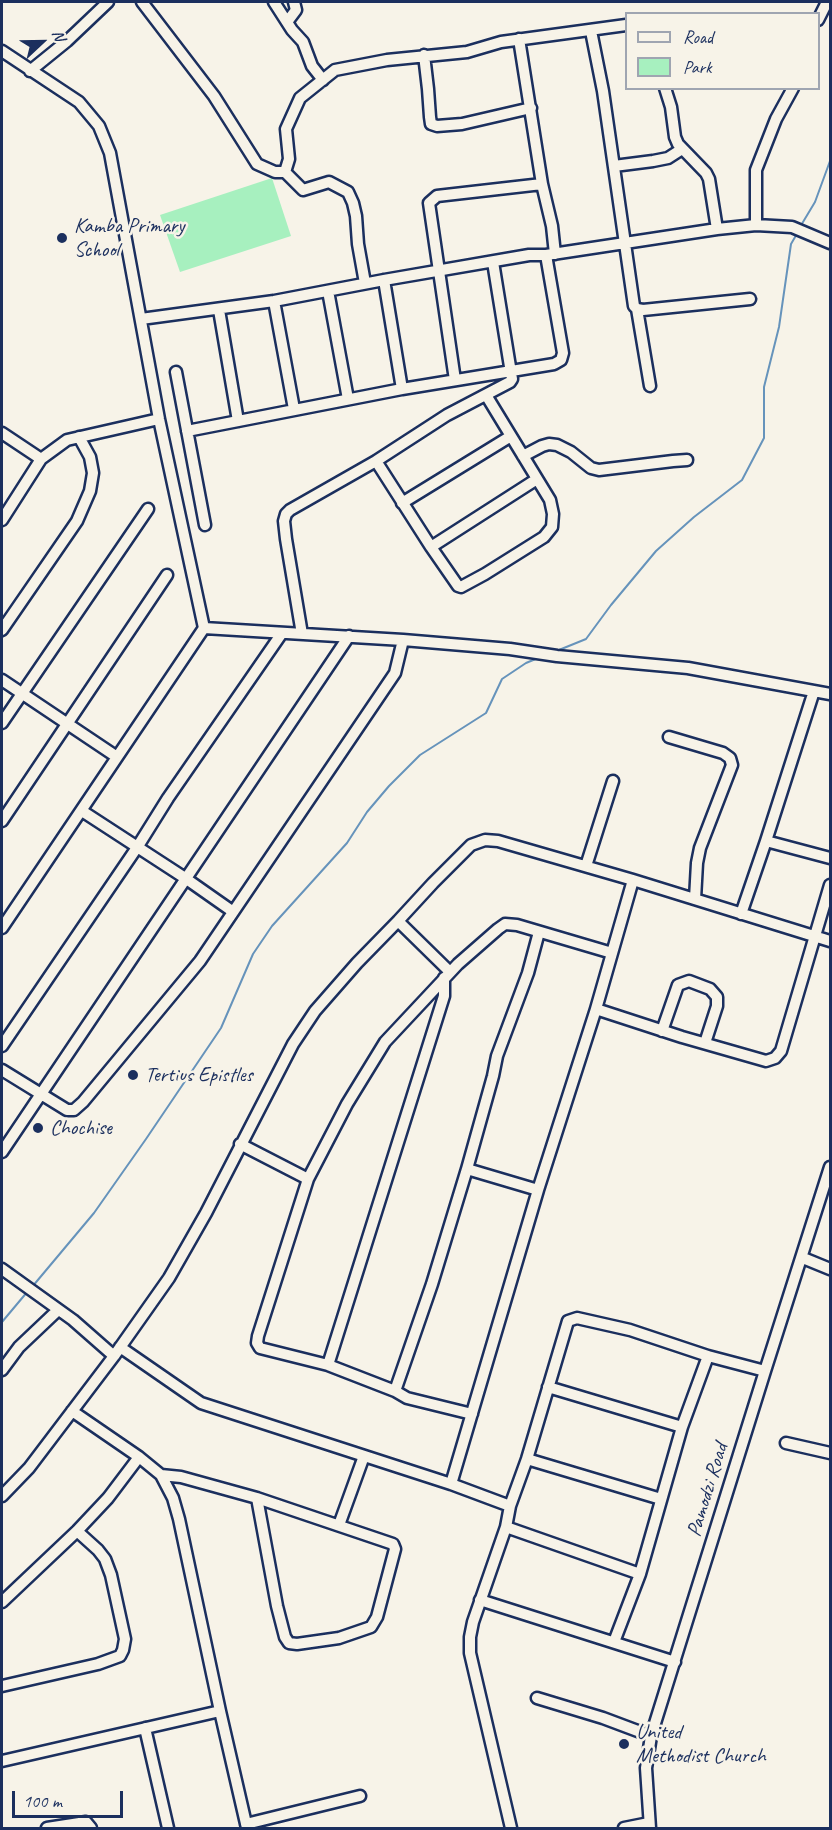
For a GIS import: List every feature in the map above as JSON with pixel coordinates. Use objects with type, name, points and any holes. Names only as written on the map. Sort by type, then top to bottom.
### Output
[{"type":"street","points":[[30,71],[68,41],[108,2]]},
{"type":"street","points":[[142,2],[214,96],[257,164],[274,172],[285,172],[303,190],[329,182],[348,192],[356,216],[365,283]]},
{"type":"street","points":[[274,2],[292,30],[303,42],[312,66],[323,80]]},
{"type":"street","points":[[287,22],[296,10],[294,2]]},
{"type":"street","points":[[820,18],[827,2]]},
{"type":"street","points":[[285,172],[289,159],[286,129],[290,118],[300,98],[335,70],[424,55],[466,52],[519,39],[625,25]]},
{"type":"street","points":[[591,31],[603,91],[634,306],[637,309],[650,386]]},
{"type":"street","points":[[187,431],[402,389],[554,364],[561,360],[563,353],[551,254],[552,226],[542,184],[519,39]]},
{"type":"street","points":[[2,51],[79,102],[99,126],[110,153],[159,419],[204,628],[2,928]]},
{"type":"street","points":[[424,55],[431,124],[437,126],[462,124],[531,108]]},
{"type":"street","points":[[666,90],[675,137],[682,149],[710,179],[717,229]]},
{"type":"street","points":[[756,225],[756,170],[776,119],[792,90]]},
{"type":"street","points":[[614,166],[668,158],[682,149]]},
{"type":"street","points":[[455,380],[429,203],[437,196],[542,184]]},
{"type":"street","points":[[141,319],[219,310],[529,255],[551,254],[717,229],[756,225],[792,226],[831,243]]},
{"type":"street","points":[[302,634],[286,539],[284,521],[286,514],[376,461],[447,415],[512,379],[509,372],[493,262]]},
{"type":"street","points":[[384,280],[402,389]]},
{"type":"street","points":[[328,291],[348,399]]},
{"type":"street","points":[[637,309],[750,299]]},
{"type":"street","points":[[273,301],[294,409]]},
{"type":"street","points":[[219,310],[238,422]]},
{"type":"street","points":[[176,372],[205,525]]},
{"type":"street","points":[[376,461],[431,547],[454,581],[461,587],[544,537],[552,527],[553,514],[550,500],[486,395]]},
{"type":"street","points":[[2,520],[41,459],[67,440],[159,419]]},
{"type":"street","points":[[2,433],[41,459]]},
{"type":"street","points":[[402,502],[511,436]]},
{"type":"street","points":[[2,630],[77,521],[90,491],[93,473],[90,457],[79,437]]},
{"type":"street","points":[[523,456],[549,444],[571,452],[591,468],[598,470],[687,460]]},
{"type":"street","points":[[431,547],[537,479]]},
{"type":"street","points":[[2,723],[148,509]]},
{"type":"street","points":[[2,821],[166,575]]},
{"type":"street","points":[[204,628],[350,636],[530,651],[557,656],[688,668],[831,694]]},
{"type":"street","points":[[2,1047],[168,798],[282,633]]},
{"type":"street","points":[[2,1152],[350,636]]},
{"type":"street","points":[[2,1070],[67,1110],[74,1110],[83,1102],[200,961],[395,673],[403,640]]},
{"type":"street","points":[[2,680],[117,757]]},
{"type":"street","points":[[741,914],[814,691]]},
{"type":"street","points":[[669,737],[723,753],[730,758],[732,765],[700,848],[695,899]]},
{"type":"street","points":[[586,866],[613,781]]},
{"type":"street","points":[[82,811],[138,846],[232,912]]},
{"type":"street","points":[[2,1496],[29,1468],[170,1278],[293,1044],[315,1011],[357,963],[471,845],[484,840],[498,841],[831,941]]},
{"type":"street","points":[[766,841],[831,858]]},
{"type":"street","points":[[451,1484],[633,880]]},
{"type":"street","points":[[596,1009],[766,1061],[774,1058],[781,1051],[831,885]]},
{"type":"street","points":[[398,921],[447,975]]},
{"type":"street","points":[[472,1414],[407,1398],[395,1391],[328,1365],[260,1348],[257,1343],[258,1336],[308,1179],[347,1104],[385,1042],[447,975],[505,924],[517,924],[612,953]]},
{"type":"street","points":[[395,1391],[432,1284],[467,1169],[497,1056],[528,973],[539,932]]},
{"type":"street","points":[[328,1365],[444,996],[447,975]]},
{"type":"street","points":[[662,1031],[678,985],[689,981],[710,989],[717,997],[717,1006],[705,1042]]},
{"type":"street","points":[[240,1144],[308,1179]]},
{"type":"street","name":"Pamodzi Road","points":[[649,1826],[646,1768],[651,1736],[831,1167]]},
{"type":"street","points":[[467,1169],[538,1190]]},
{"type":"street","points":[[802,1258],[831,1269]]},
{"type":"street","points":[[2,1269],[86,1331],[201,1403],[451,1484],[510,1506]]},
{"type":"street","points":[[2,1370],[20,1347],[58,1310]]},
{"type":"street","points":[[511,1828],[470,1653],[470,1637],[480,1600],[506,1527],[510,1506],[527,1459],[568,1321],[577,1317],[630,1330],[708,1356],[765,1371]]},
{"type":"street","points":[[614,1642],[640,1574],[682,1427],[708,1356]]},
{"type":"street","points":[[548,1387],[682,1427]]},
{"type":"street","points":[[72,1411],[161,1475],[173,1498],[247,1826],[360,1796]]},
{"type":"street","points":[[786,1443],[831,1453]]},
{"type":"street","points":[[339,1525],[364,1456]]},
{"type":"street","points":[[2,1602],[77,1531],[108,1498],[139,1457]]},
{"type":"street","points":[[527,1459],[661,1499]]},
{"type":"street","points":[[161,1475],[181,1477],[256,1498],[393,1544],[395,1549],[377,1617],[370,1627],[339,1638],[289,1643],[285,1637],[277,1606],[256,1498]]},
{"type":"street","points":[[506,1527],[640,1574]]},
{"type":"street","points":[[2,1686],[98,1664],[120,1656],[123,1650],[125,1639],[111,1575],[105,1559],[77,1531]]},
{"type":"street","points":[[480,1600],[675,1662]]},
{"type":"street","points":[[537,1698],[651,1736]]},
{"type":"street","points":[[2,1761],[220,1711]]},
{"type":"street","points":[[145,1728],[168,1828]]},
{"type":"street","points":[[47,1828],[86,1822],[91,1828]]},
{"type":"street","points":[[624,1828],[649,1826]]},
{"type":"green space","points":[[272,178],[291,236],[180,272],[160,215]]},
{"type":"waterway","points":[[800,227],[815,202],[830,161]]},
{"type":"waterway","points":[[554,652],[586,639],[656,551],[694,517],[742,480],[764,438],[764,387],[779,327],[791,244],[798,232]]},
{"type":"waterway","points":[[32,1287],[94,1213],[221,1028],[253,954],[272,926],[347,843],[367,812],[389,786],[420,755],[486,713],[502,679],[538,658]]},
{"type":"waterway","points":[[2,1322],[28,1291]]},
{"type":"place","name":"Kamba Primary School","points":[[62,238]]},
{"type":"place","name":"Tertius Epistles","points":[[133,1075]]},
{"type":"place","name":"Chochise","points":[[38,1128]]},
{"type":"place","name":"United Methodist Church","points":[[624,1744]]}]
